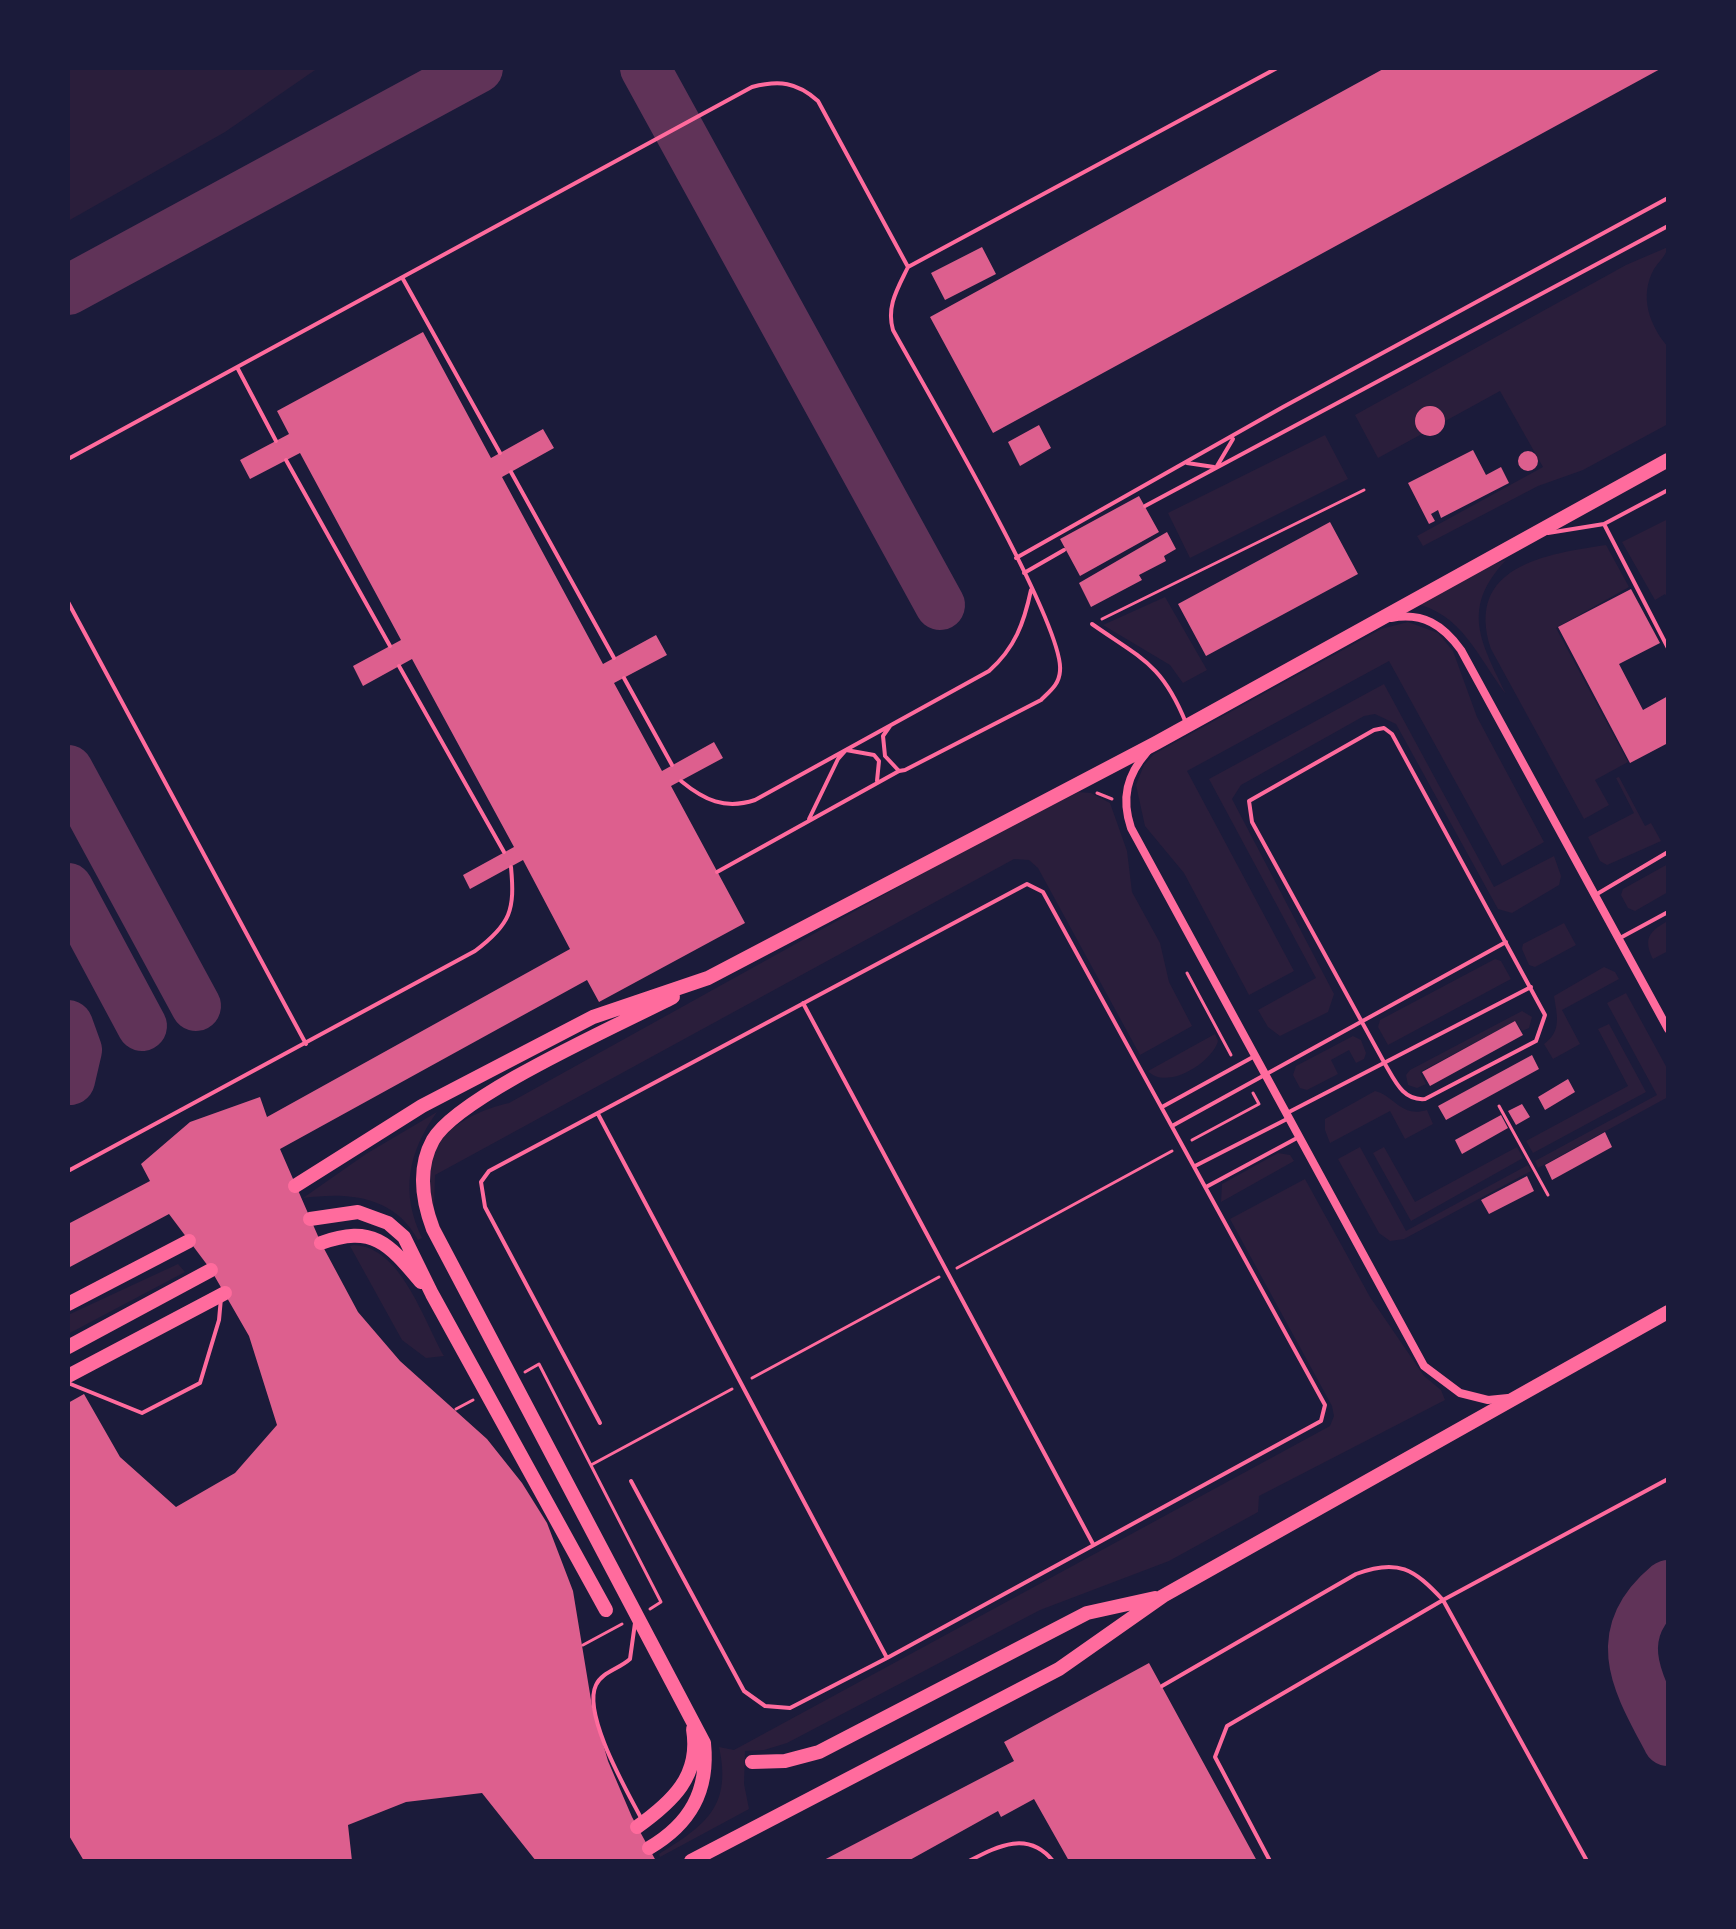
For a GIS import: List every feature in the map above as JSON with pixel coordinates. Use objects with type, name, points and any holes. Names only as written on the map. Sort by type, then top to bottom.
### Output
[{"type":"highway","points":[[649,1848],[682,1825],[693,1810],[706,1765],[704,1743],[433,1229],[423,1203],[423,1177],[432,1141],[465,1106],[1187,727],[1524,537],[1668,460]]},
{"type":"highway","points":[[295,1186],[422,1106],[593,1017],[708,978]]},
{"type":"highway","points":[[310,1219],[358,1212],[388,1223],[404,1237],[432,1294],[606,1610]]},
{"type":"highway","points":[[321,1243],[360,1234],[382,1241],[432,1294]]},
{"type":"highway","points":[[68,1304],[189,1241]]},
{"type":"highway","points":[[68,1347],[211,1270]]},
{"type":"highway","points":[[68,1376],[223,1294]]},
{"type":"highway","points":[[691,1861],[1059,1669],[1163,1596],[1529,1393],[1668,1312]]},
{"type":"highway","points":[[752,1762],[785,1761],[819,1752],[1087,1613],[1163,1596]]},
{"type":"highway","points":[[640,1825],[676,1798],[688,1776],[695,1757],[690,1713]]},
{"type":"street","points":[[1362,627],[1382,620],[1413,616],[1434,622],[1452,638],[1597,894],[1668,1029]]},
{"type":"street","points":[[1156,743],[1131,774],[1125,807],[1136,839],[1424,1366],[1447,1387],[1474,1398],[1502,1400],[1529,1393]]},
{"type":"lane","points":[[717,872],[876,783],[1041,700],[1055,687],[1060,670],[1058,648],[1032,588],[893,330],[889,317],[891,304],[908,267],[1277,68]]},
{"type":"lane","points":[[68,459],[752,87],[768,83],[788,83],[805,89],[818,101],[908,267]]},
{"type":"lane","points":[[1016,558],[1668,198]]},
{"type":"lane","points":[[1145,506],[1668,226]]},
{"type":"lane","points":[[403,279],[500,453]]},
{"type":"lane","points":[[238,369],[276,441]]},
{"type":"lane","points":[[1216,468],[1234,436]]},
{"type":"lane","points":[[286,460],[390,646]]},
{"type":"lane","points":[[1187,463],[1216,468]]},
{"type":"lane","points":[[511,472],[614,658]]},
{"type":"lane","points":[[1524,537],[1604,524],[1668,490]]},
{"type":"lane","points":[[1604,524],[1668,648]]},
{"type":"lane","points":[[1024,573],[1064,550]]},
{"type":"lane","points":[[681,781],[706,800],[731,806],[743,804],[890,726],[989,671],[1002,660],[1021,632],[1032,588]]},
{"type":"lane","points":[[68,602],[306,1044]]},
{"type":"lane","points":[[1092,624],[1158,670],[1173,691],[1187,727]]},
{"type":"lane","points":[[399,666],[504,852]]},
{"type":"lane","points":[[624,678],[672,765]]},
{"type":"lane","points":[[890,726],[883,736],[883,747],[899,771]]},
{"type":"lane","points":[[1384,728],[1392,734],[1531,987],[1545,1015],[1536,1041],[1425,1099],[1416,1100],[1403,1092],[1266,848],[1248,809],[1249,801],[1374,730],[1384,728]]},
{"type":"lane","points":[[846,750],[874,755],[880,774],[876,783]]},
{"type":"lane","points":[[808,820],[838,759],[846,750]]},
{"type":"lane","points":[[1597,894],[1668,852]]},
{"type":"lane","points":[[68,1171],[440,971],[494,937],[514,905],[511,867]]},
{"type":"lane","points":[[600,1423],[481,1194],[481,1182],[489,1171],[1027,884],[1043,892],[1325,1405],[1326,1413],[1321,1421],[790,1708],[754,1702],[737,1680],[631,1481]]},
{"type":"lane","points":[[1620,938],[1668,912]]},
{"type":"lane","points":[[1172,1126],[1506,942]]},
{"type":"lane","points":[[1195,1166],[1531,987]]},
{"type":"lane","points":[[803,1003],[1093,1544]]},
{"type":"lane","points":[[1162,1107],[1253,1057]]},
{"type":"lane","points":[[598,1114],[887,1658]]},
{"type":"lane","points":[[1206,1187],[1297,1138]]},
{"type":"lane","points":[[68,1383],[142,1413],[200,1383],[219,1320],[223,1294]]},
{"type":"lane","points":[[1270,1861],[1215,1757],[1222,1734],[1240,1716],[1443,1600],[1668,1479]]},
{"type":"lane","points":[[1162,1686],[1374,1567],[1403,1568],[1420,1576],[1443,1600],[1587,1861]]},
{"type":"lane","points":[[634,1609],[630,1659],[601,1677],[593,1693],[599,1729],[640,1825]]},
{"type":"lane","points":[[969,1861],[1014,1842],[1042,1850],[1053,1861]]},
{"type":"path","points":[[1092,624],[1364,490]]},
{"type":"path","points":[[1071,787],[1087,789],[1125,807]]},
{"type":"path","points":[[1187,973],[1237,1066]]},
{"type":"path","points":[[591,1465],[1259,1104],[1248,1085]]},
{"type":"path","points":[[1499,1106],[1548,1195]]},
{"type":"path","points":[[539,1364],[661,1602]]},
{"type":"shaded area","points":[[68,68],[318,68],[225,132],[68,221]]},
{"type":"shaded area","points":[[1668,247],[1650,279],[1647,300],[1651,320],[1668,347],[1668,424],[1583,470],[1538,486],[1423,546],[1417,536],[1543,467],[1500,391],[1378,458],[1355,415],[1626,265]]},
{"type":"shaded area","points":[[1325,435],[1348,479],[1190,558],[1168,513]]},
{"type":"shaded area","points":[[1668,519],[1668,599],[1665,594],[1655,600],[1622,542]]},
{"type":"shaded area","points":[[1606,545],[1629,587],[1556,628],[1628,762],[1595,780],[1609,805],[1584,819],[1491,649],[1486,621],[1489,599],[1500,582],[1516,569],[1559,553]]},
{"type":"shaded area","points":[[1506,560],[1483,594],[1479,626],[1489,658],[1506,694],[1456,626],[1429,608],[1412,603],[1452,580]]},
{"type":"shaded area","points":[[1165,597],[1207,670],[1183,683],[1170,665],[1103,625]]},
{"type":"shaded area","points":[[1408,622],[1438,633],[1453,651],[1477,717],[1544,842],[1502,866],[1389,661],[1187,771],[1294,971],[1249,995],[1184,873],[1145,826],[1136,785],[1144,765],[1154,754],[1381,629]]},
{"type":"shaded area","points":[[1384,684],[1494,887],[1554,856],[1561,876],[1559,885],[1512,913],[1498,909],[1396,724],[1375,714],[1364,716],[1241,785],[1232,799],[1334,994],[1328,1012],[1280,1036],[1268,1027],[1258,1010],[1316,978],[1209,779]]},
{"type":"shaded area","points":[[1619,777],[1645,826],[1651,823],[1661,841],[1607,865],[1600,861],[1588,837],[1634,813],[1616,778]]},
{"type":"shaded area","points":[[1079,792],[1091,793],[1110,803],[1127,851],[1132,892],[1160,943],[1169,982],[1192,1026],[1140,1055],[1038,868],[1029,860],[1014,859],[435,1175],[434,1209],[440,1226],[436,1229],[428,1179],[429,1163],[443,1138],[467,1119],[509,1103],[999,831]]},
{"type":"shaded area","points":[[1668,864],[1668,892],[1635,911],[1628,908],[1621,895],[1623,889]]},
{"type":"shaded area","points":[[1668,921],[1668,951],[1653,959],[1648,941],[1656,928]]},
{"type":"shaded area","points":[[1564,923],[1576,945],[1535,967],[1529,965],[1523,944]]},
{"type":"shaded area","points":[[1495,959],[1501,961],[1511,979],[1388,1045],[1378,1027],[1380,1020]]},
{"type":"shaded area","points":[[1604,967],[1615,972],[1619,979],[1562,1010],[1580,1044],[1553,1059],[1544,1044],[1556,1028],[1554,996]]},
{"type":"shaded area","points":[[1626,993],[1668,1070],[1668,1097],[1538,1168],[1535,1161],[1657,1095],[1607,1003]]},
{"type":"shaded area","points":[[1522,1011],[1532,1017],[1529,1028],[1522,1031],[1515,1021],[1420,1072],[1426,1084],[1417,1088],[1408,1085],[1406,1075],[1410,1070]]},
{"type":"shaded area","points":[[1609,1024],[1646,1092],[1533,1153],[1526,1141],[1628,1086],[1598,1029]]},
{"type":"shaded area","points":[[1215,1034],[1218,1041],[1214,1049],[1188,1072],[1166,1078],[1148,1071]]},
{"type":"shaded area","points":[[1353,1036],[1361,1040],[1366,1053],[1364,1059],[1356,1063],[1349,1050],[1331,1060],[1338,1074],[1307,1090],[1300,1088],[1293,1075],[1296,1066]]},
{"type":"shaded area","points":[[1375,1091],[1404,1109],[1427,1110],[1433,1124],[1405,1139],[1390,1111],[1330,1143],[1325,1119]]},
{"type":"shaded area","points":[[437,1112],[419,1142],[410,1173],[411,1205],[422,1238],[418,1240],[408,1225],[383,1205],[352,1197],[303,1198],[366,1154]]},
{"type":"shaded area","points":[[1360,1147],[1406,1231],[1528,1165],[1531,1171],[1404,1239],[1390,1241],[1379,1233],[1338,1159]]},
{"type":"shaded area","points":[[1384,1147],[1415,1202],[1517,1147],[1523,1158],[1411,1221],[1373,1153]]},
{"type":"shaded area","points":[[1278,1153],[1290,1155],[1294,1161],[1221,1202],[1222,1184]]},
{"type":"shaded area","points":[[1305,1179],[1370,1297],[1424,1376],[1441,1390],[1445,1400],[1259,1496],[1258,1512],[1169,1561],[1040,1610],[787,1743],[764,1750],[745,1751],[744,1784],[749,1809],[660,1857],[659,1854],[690,1833],[712,1812],[722,1785],[719,1747],[734,1750],[1330,1426],[1334,1416],[1332,1406],[1230,1219]]},
{"type":"shaded area","points":[[350,1246],[370,1249],[398,1271],[444,1356],[426,1358],[402,1340]]},
{"type":"shaded area","points":[[178,1264],[185,1272],[68,1334],[68,1315]]},
{"type":"building","points":[[1385,68],[1662,68],[993,433],[930,317]]},
{"type":"building","points":[[982,247],[996,274],[945,300],[931,273]]},
{"type":"building","points":[[423,332],[491,458],[543,429],[554,448],[502,477],[603,664],[656,635],[667,655],[614,683],[662,771],[714,742],[723,758],[671,786],[745,923],[599,1002],[587,980],[280,1149],[321,1243],[358,1312],[400,1361],[487,1439],[522,1483],[547,1523],[573,1591],[592,1706],[608,1761],[632,1817],[656,1861],[536,1861],[482,1793],[406,1802],[348,1825],[352,1861],[84,1861],[68,1834],[68,1403],[84,1394],[120,1457],[176,1507],[235,1473],[277,1425],[249,1336],[211,1270],[169,1214],[68,1268],[68,1224],[150,1181],[141,1164],[190,1122],[260,1097],[267,1117],[570,949],[523,860],[470,889],[463,875],[514,847],[412,659],[363,686],[353,666],[401,640],[300,453],[250,479],[240,460],[289,434],[277,411]]},
{"type":"building","points":[[1430,406],[1441,410],[1445,421],[1441,432],[1430,436],[1419,432],[1415,421],[1419,410]]},
{"type":"building","points":[[1039,425],[1051,448],[1020,466],[1008,442]]},
{"type":"building","points":[[1473,450],[1486,475],[1501,467],[1509,483],[1441,518],[1438,510],[1431,514],[1435,521],[1429,524],[1408,483]]},
{"type":"building","points":[[1528,451],[1535,454],[1538,461],[1535,468],[1528,471],[1521,468],[1518,461],[1521,454]]},
{"type":"building","points":[[1139,496],[1159,532],[1080,576],[1060,539]]},
{"type":"building","points":[[1330,522],[1358,574],[1206,656],[1178,604]]},
{"type":"building","points":[[1167,532],[1176,549],[1164,556],[1166,561],[1139,575],[1142,580],[1091,607],[1079,583]]},
{"type":"building","points":[[1631,589],[1660,643],[1619,664],[1643,710],[1668,696],[1668,743],[1630,763],[1558,627]]},
{"type":"building","points":[[1515,1021],[1523,1035],[1430,1086],[1422,1072]]},
{"type":"building","points":[[1532,1055],[1539,1069],[1446,1120],[1438,1106]]},
{"type":"building","points":[[1568,1079],[1575,1092],[1545,1110],[1538,1097]]},
{"type":"building","points":[[1522,1104],[1530,1117],[1516,1125],[1508,1111]]},
{"type":"building","points":[[1501,1115],[1508,1128],[1462,1154],[1455,1140]]},
{"type":"building","points":[[1605,1132],[1612,1147],[1552,1180],[1545,1165]]},
{"type":"building","points":[[1527,1176],[1534,1191],[1489,1214],[1481,1200]]},
{"type":"building","points":[[1149,1663],[1257,1861],[1069,1861],[1034,1799],[1001,1817],[998,1811],[908,1861],[822,1861],[1014,1761],[1004,1742]]},
{"type":"taxiway","points":[[68,290],[478,68]]},
{"type":"taxiway","points":[[645,68],[940,605]]},
{"type":"taxiway","points":[[68,770],[196,1006]]},
{"type":"taxiway","points":[[68,888],[142,1026]]},
{"type":"taxiway","points":[[68,1025],[77,1050],[70,1080]]},
{"type":"taxiway","points":[[1668,1585],[1649,1604],[1638,1623],[1633,1642],[1639,1680],[1668,1741]]}]
